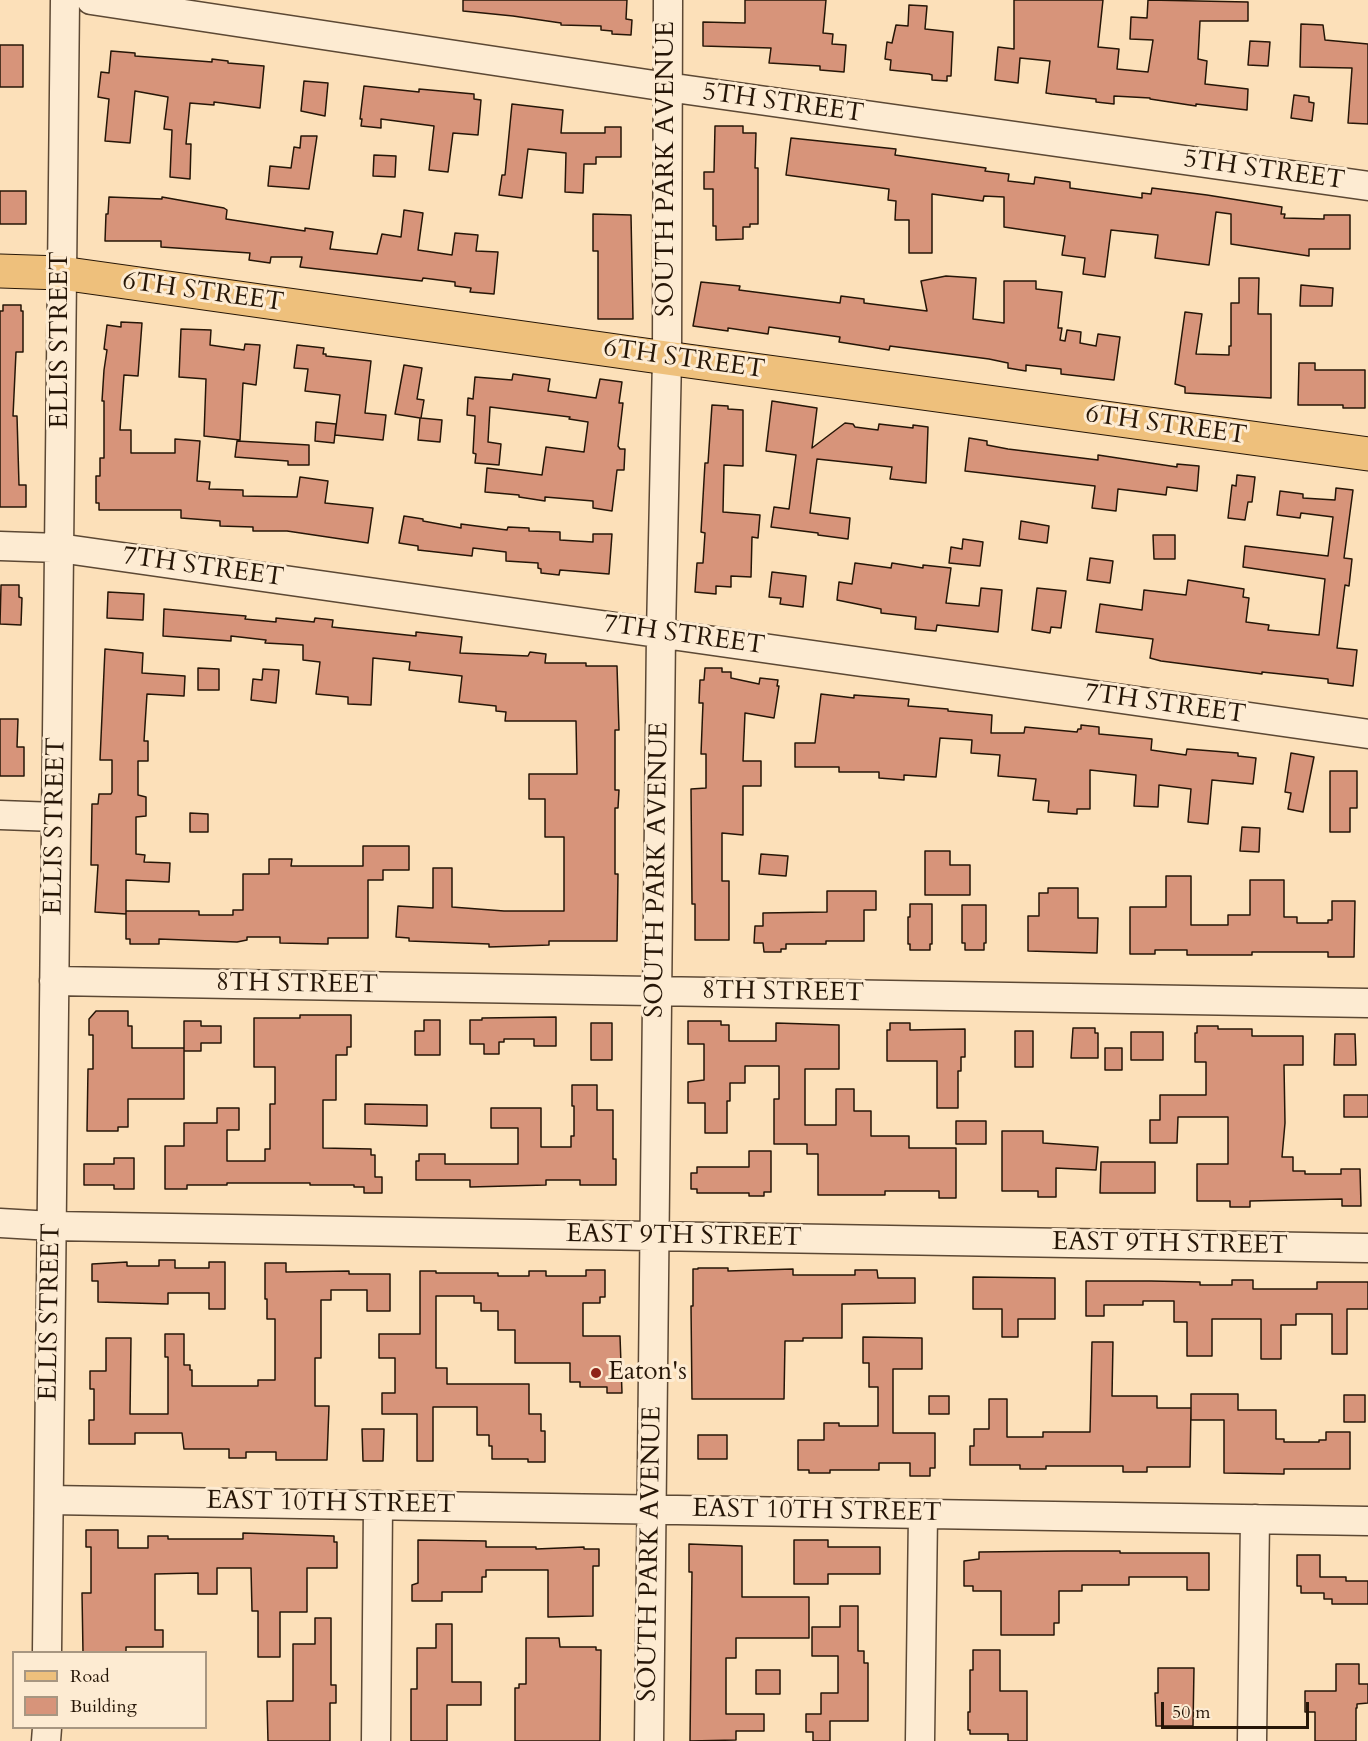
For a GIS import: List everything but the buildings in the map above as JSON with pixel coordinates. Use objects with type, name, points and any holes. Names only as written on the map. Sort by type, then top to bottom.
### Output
[{"type":"main road","name":"6TH STREET","points":[[0,271],[61,273],[1368,454]]},
{"type":"street","name":"ELLIS STREET","points":[[47,1651],[65,0]]},
{"type":"street","name":"5TH STREET","points":[[91,0],[667,87],[1368,186]]},
{"type":"street","name":"SOUTH PARK AVENUE","points":[[649,1741],[661,633],[667,358],[668,0]]},
{"type":"street","name":"7TH STREET","points":[[0,546],[59,548],[1368,734]]},
{"type":"street","points":[[0,815],[56,817]]},
{"type":"street","name":"8TH STREET","points":[[54,981],[1368,1003]]},
{"type":"street","name":"EAST 9TH STREET","points":[[0,1223],[52,1226],[1368,1248]]},
{"type":"street","name":"EAST 10TH STREET","points":[[49,1500],[1368,1521]]},
{"type":"street","points":[[376,1741],[378,1505]]},
{"type":"street","points":[[920,1741],[923,1514]]},
{"type":"street","points":[[1252,1741],[1255,1519]]},
{"type":"place","name":"Eaton's","points":[[596,1373]]}]
